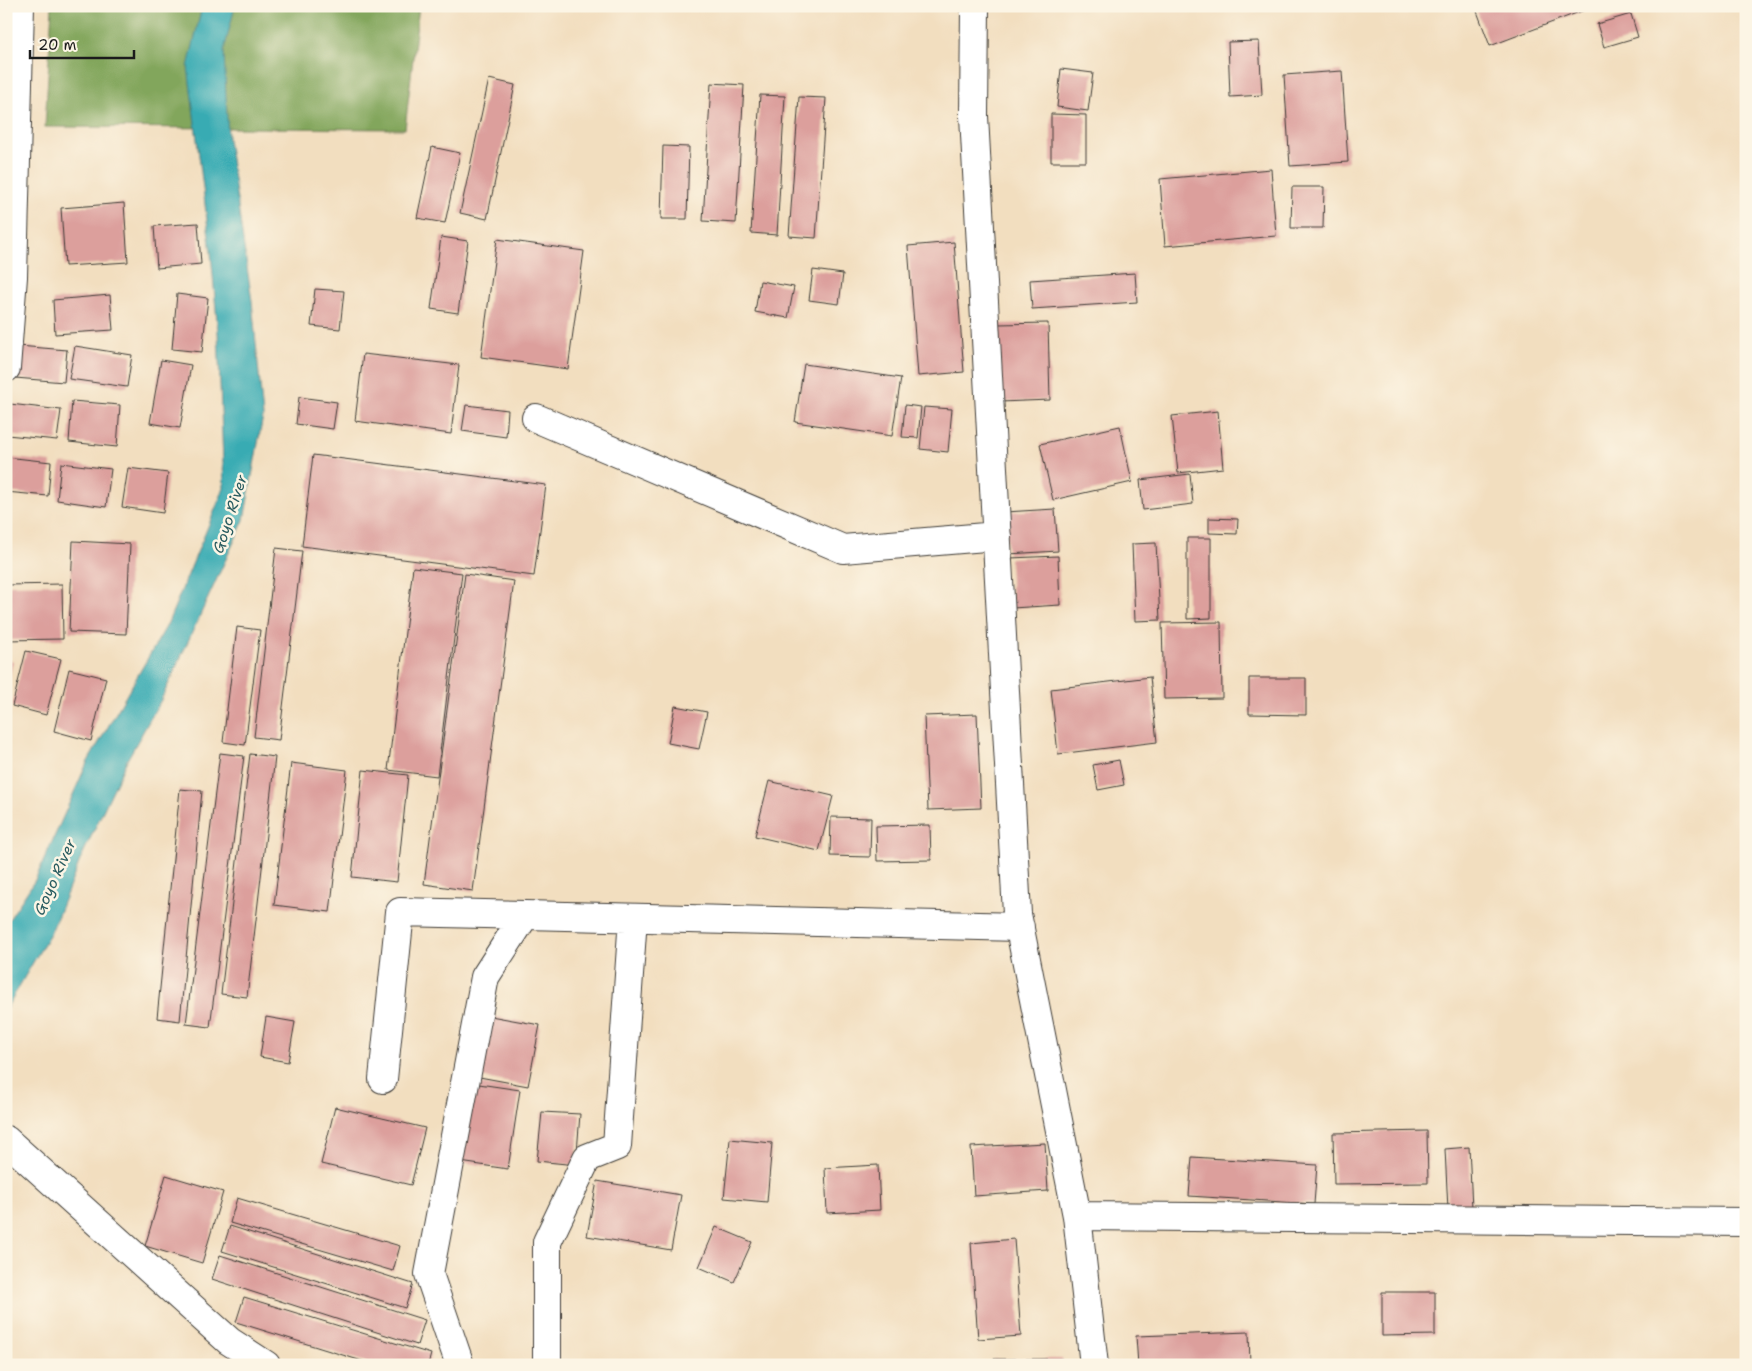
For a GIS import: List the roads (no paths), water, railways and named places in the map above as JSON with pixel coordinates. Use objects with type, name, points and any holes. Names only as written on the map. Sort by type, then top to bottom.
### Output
[{"type":"street","points":[[6,368],[13,277],[20,6]]},
{"type":"street","points":[[975,6],[974,116],[1017,904],[1077,1216],[1094,1365]]},
{"type":"street","points":[[536,418],[843,549],[997,536]]},
{"type":"street","points":[[383,1079],[400,912],[1020,927]]},
{"type":"street","points":[[460,1365],[429,1274],[485,977],[524,915]]},
{"type":"street","points":[[547,1365],[547,1242],[587,1158],[617,1146],[633,918]]},
{"type":"street","points":[[6,1140],[229,1341],[266,1365]]},
{"type":"street","points":[[1077,1216],[1746,1222]]},
{"type":"water","name":"Goyo River","points":[[202,6],[235,6],[224,51],[228,139],[252,301],[263,416],[244,520],[161,700],[127,760],[81,858],[52,930],[6,1009],[6,924],[35,880],[87,763],[167,625],[224,488],[218,333],[211,253],[188,67]]}]
